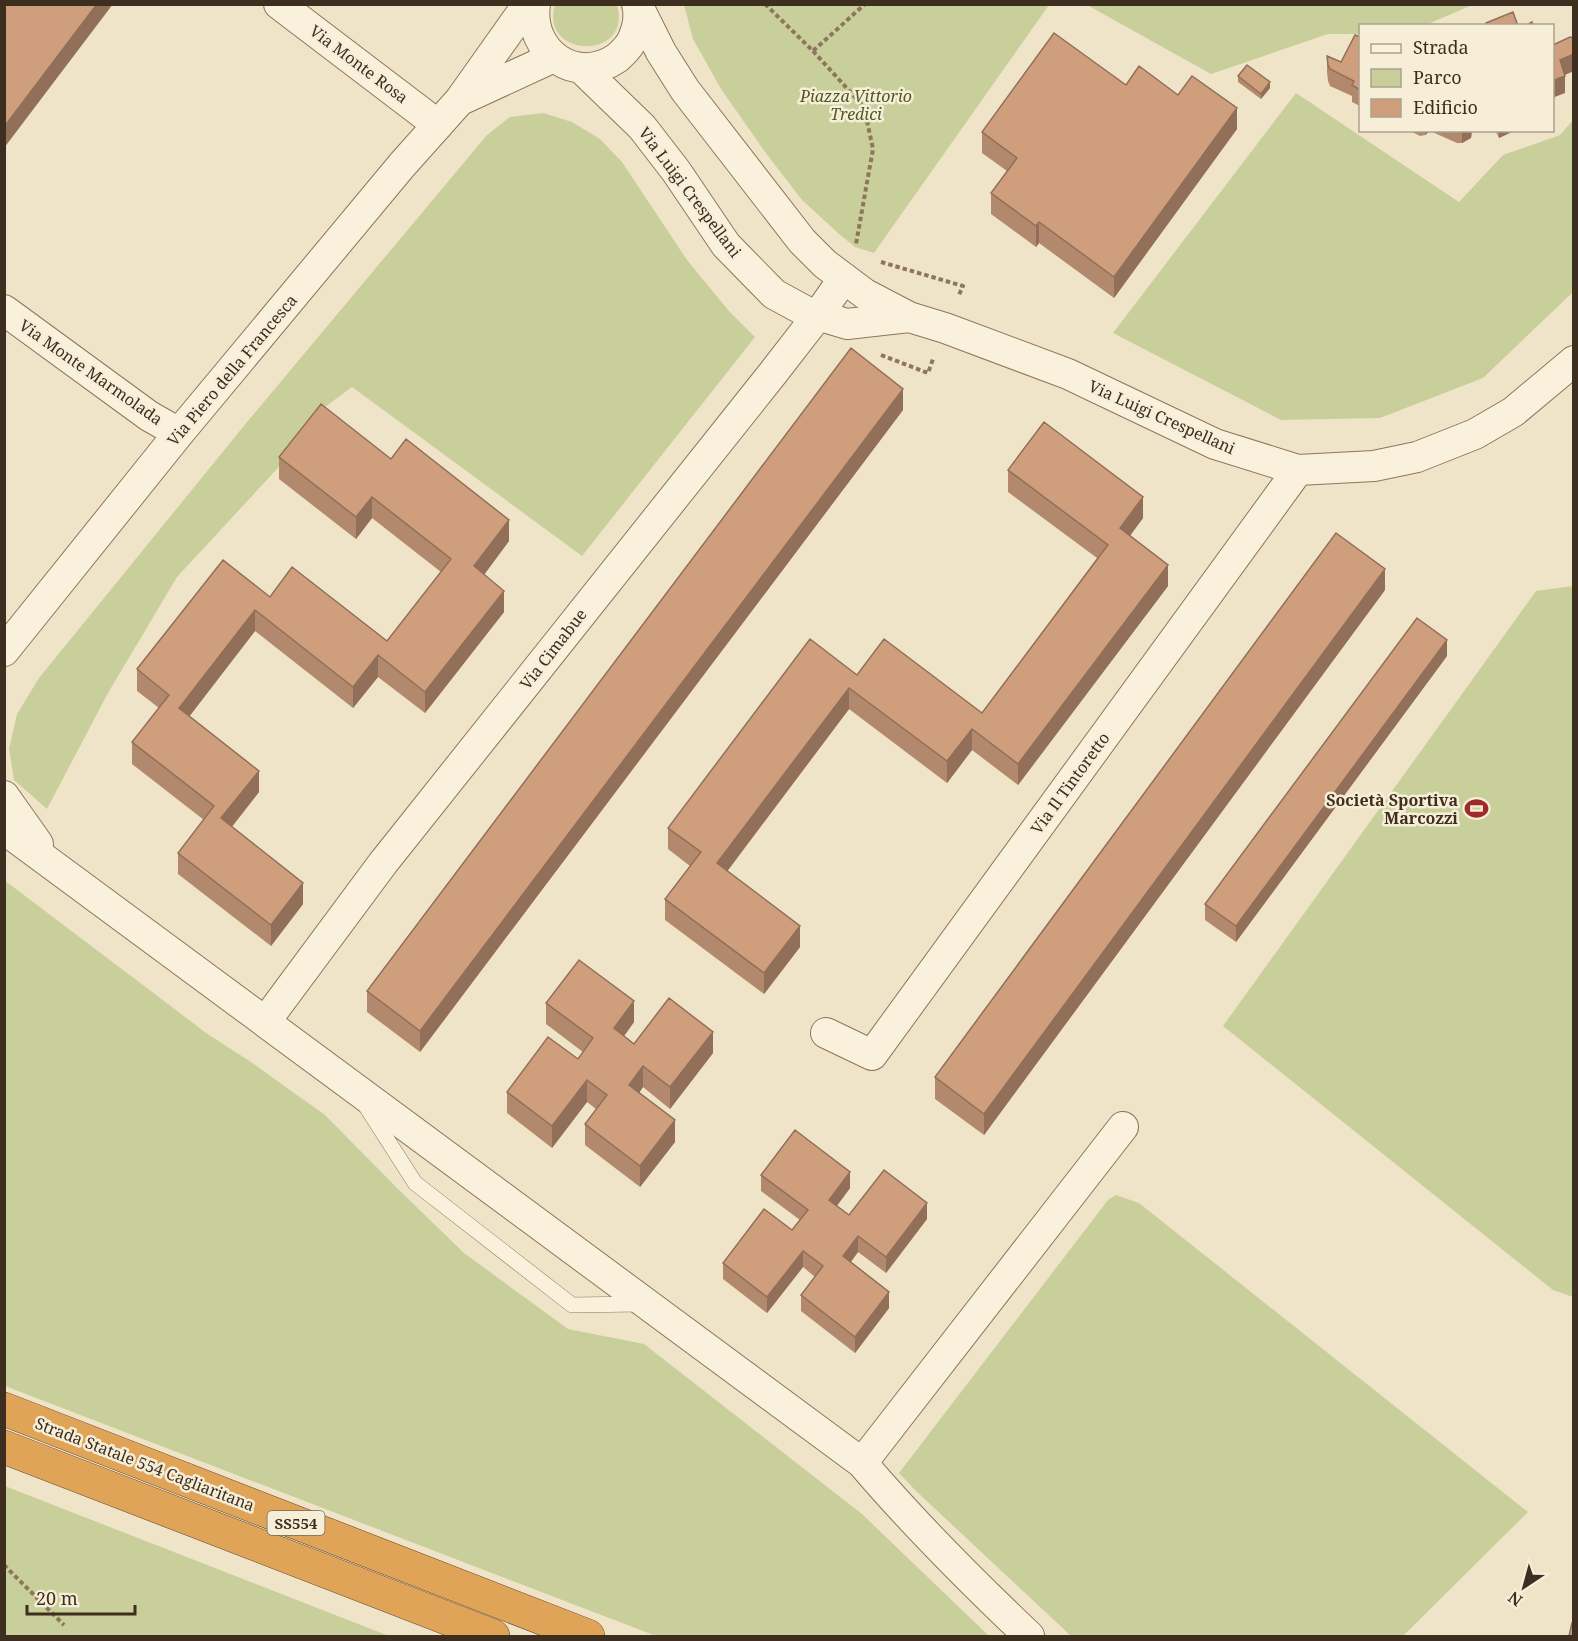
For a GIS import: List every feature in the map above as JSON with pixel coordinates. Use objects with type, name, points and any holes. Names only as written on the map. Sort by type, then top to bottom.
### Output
[{"type":"highway","name":"Strada Statale 554 Cagliaritana","points":[[4,1409],[588,1636]]},
{"type":"highway","name":"Strada Statale 554 Cagliaritana","points":[[4,1447],[493,1636]]},
{"type":"street","name":"Via Monte Rosa","points":[[279,4],[438,125]]},
{"type":"street","name":"Via Piero della Francesca","points":[[6,653],[179,433],[460,100],[528,4]]},
{"type":"street","points":[[535,4],[533,16],[536,31],[543,45],[567,62]]},
{"type":"street","name":"Via Piero della Francesca","points":[[460,100],[567,62],[596,67],[609,62],[622,54],[632,42],[638,26],[637,4]]},
{"type":"street","name":"Via Luigi Crespellani","points":[[637,4],[661,52],[685,90],[802,241],[844,279],[865,294],[909,317],[1068,374],[1215,444],[1298,470],[1374,466],[1417,457],[1475,434],[1513,412],[1574,361]]},
{"type":"street","name":"Via Luigi Crespellani","points":[[567,62],[642,127],[676,171],[726,245],[774,294],[807,312],[847,324],[909,317]]},
{"type":"street","name":"Via Cimabue","points":[[265,1022],[383,863],[818,315],[844,279]]},
{"type":"street","name":"Via Monte Marmolada","points":[[4,310],[149,416],[179,433]]},
{"type":"street","name":"Via Il Tintoretto","points":[[826,1033],[872,1055],[1298,470]]},
{"type":"street","points":[[4,796],[50,861]]},
{"type":"street","points":[[4,829],[862,1463],[896,1503],[1029,1636]]},
{"type":"street","points":[[862,1463],[1123,1127]]},
{"type":"lane","points":[[354,1087],[416,1183],[572,1305],[646,1304]]},
{"type":"path","points":[[765,4],[813,51],[866,4]]},
{"type":"path","points":[[4,1565],[64,1625]]},
{"type":"green space","name":"Piazza Vittorio Tredici","points":[[684,4],[1049,5],[874,253],[855,247],[802,200],[765,152],[721,89],[693,39]]},
{"type":"green space","points":[[555,5],[617,5],[618,23],[612,36],[600,44],[586,46],[572,43],[560,36],[554,23]]},
{"type":"green space","points":[[1087,5],[1472,5],[1428,24],[1359,24],[1359,34],[1328,34],[1211,74]]},
{"type":"green space","points":[[1296,93],[1459,202],[1503,155],[1560,135],[1573,120],[1573,292],[1483,378],[1380,418],[1281,420],[1113,333]]},
{"type":"green space","points":[[543,113],[572,122],[600,139],[622,162],[687,260],[729,311],[755,337],[582,556],[352,387],[321,410],[277,469],[177,577],[108,693],[47,809],[14,780],[9,749],[17,714],[39,678],[247,422],[487,135],[510,117]]},
{"type":"green space","name":"Società Sportiva Marcozzi","points":[[1574,586],[1573,1297],[1553,1290],[1223,1026],[1536,591]]},
{"type":"green space","points":[[4,880],[209,1035],[325,1115],[464,1253],[568,1329],[644,1344],[862,1514],[989,1636],[656,1636],[5,1386]]},
{"type":"green space","points":[[1116,1195],[1139,1203],[1528,1512],[1403,1636],[1071,1636],[899,1473],[1108,1200]]},
{"type":"green space","points":[[5,1486],[56,1506],[389,1636],[5,1636]]},
{"type":"building","points":[[4,4],[97,4],[4,127]]},
{"type":"building","points":[[1513,12],[1517,24],[1486,24]]},
{"type":"building","points":[[1054,33],[1126,85],[1139,66],[1178,95],[1192,76],[1237,108],[1114,277],[1039,222],[1036,226],[991,193],[1017,158],[982,132]]},
{"type":"building","points":[[1355,35],[1359,37],[1359,89],[1352,85],[1354,81],[1330,69],[1327,56],[1341,62]]},
{"type":"building","points":[[1570,37],[1574,38],[1574,54],[1560,60],[1565,76],[1554,80],[1554,45]]},
{"type":"building","points":[[1247,65],[1270,82],[1261,94],[1238,76]]},
{"type":"building","points":[[851,348],[903,389],[420,1031],[367,991]]},
{"type":"building","points":[[321,404],[391,459],[406,439],[509,520],[474,566],[504,591],[425,692],[378,655],[353,687],[255,610],[179,708],[259,771],[221,818],[303,883],[271,925],[178,853],[214,806],[132,742],[169,695],[137,669],[223,560],[270,597],[292,567],[387,641],[451,559],[372,497],[356,517],[279,457]]},
{"type":"building","points":[[1044,422],[1143,497],[1120,528],[1168,565],[1018,764],[972,729],[947,761],[849,688],[717,863],[800,926],[764,973],[665,899],[701,852],[668,828],[810,639],[857,675],[884,639],[982,713],[1108,545],[1008,470]]},
{"type":"building","points":[[1336,533],[1385,569],[984,1114],[935,1077]]},
{"type":"building","points":[[1417,618],[1447,640],[1236,926],[1205,904]]},
{"type":"building","points":[[579,960],[634,1001],[614,1028],[634,1044],[669,998],[713,1032],[670,1087],[643,1066],[629,1085],[675,1120],[640,1166],[585,1124],[607,1095],[587,1080],[552,1126],[507,1092],[548,1037],[578,1059],[593,1038],[546,1003]]},
{"type":"building","points":[[795,1130],[850,1172],[829,1200],[849,1215],[884,1170],[927,1203],[886,1257],[858,1236],[843,1256],[889,1292],[855,1337],[801,1295],[823,1266],[803,1251],[767,1297],[723,1263],[764,1209],[792,1230],[808,1210],[761,1175]]},
{"type":"building","points":[[1572,1623],[1574,1623],[1574,1636],[1569,1636]]},
{"type":"place","name":"Società Sportiva Marcozzi","points":[[1476,809]]}]
